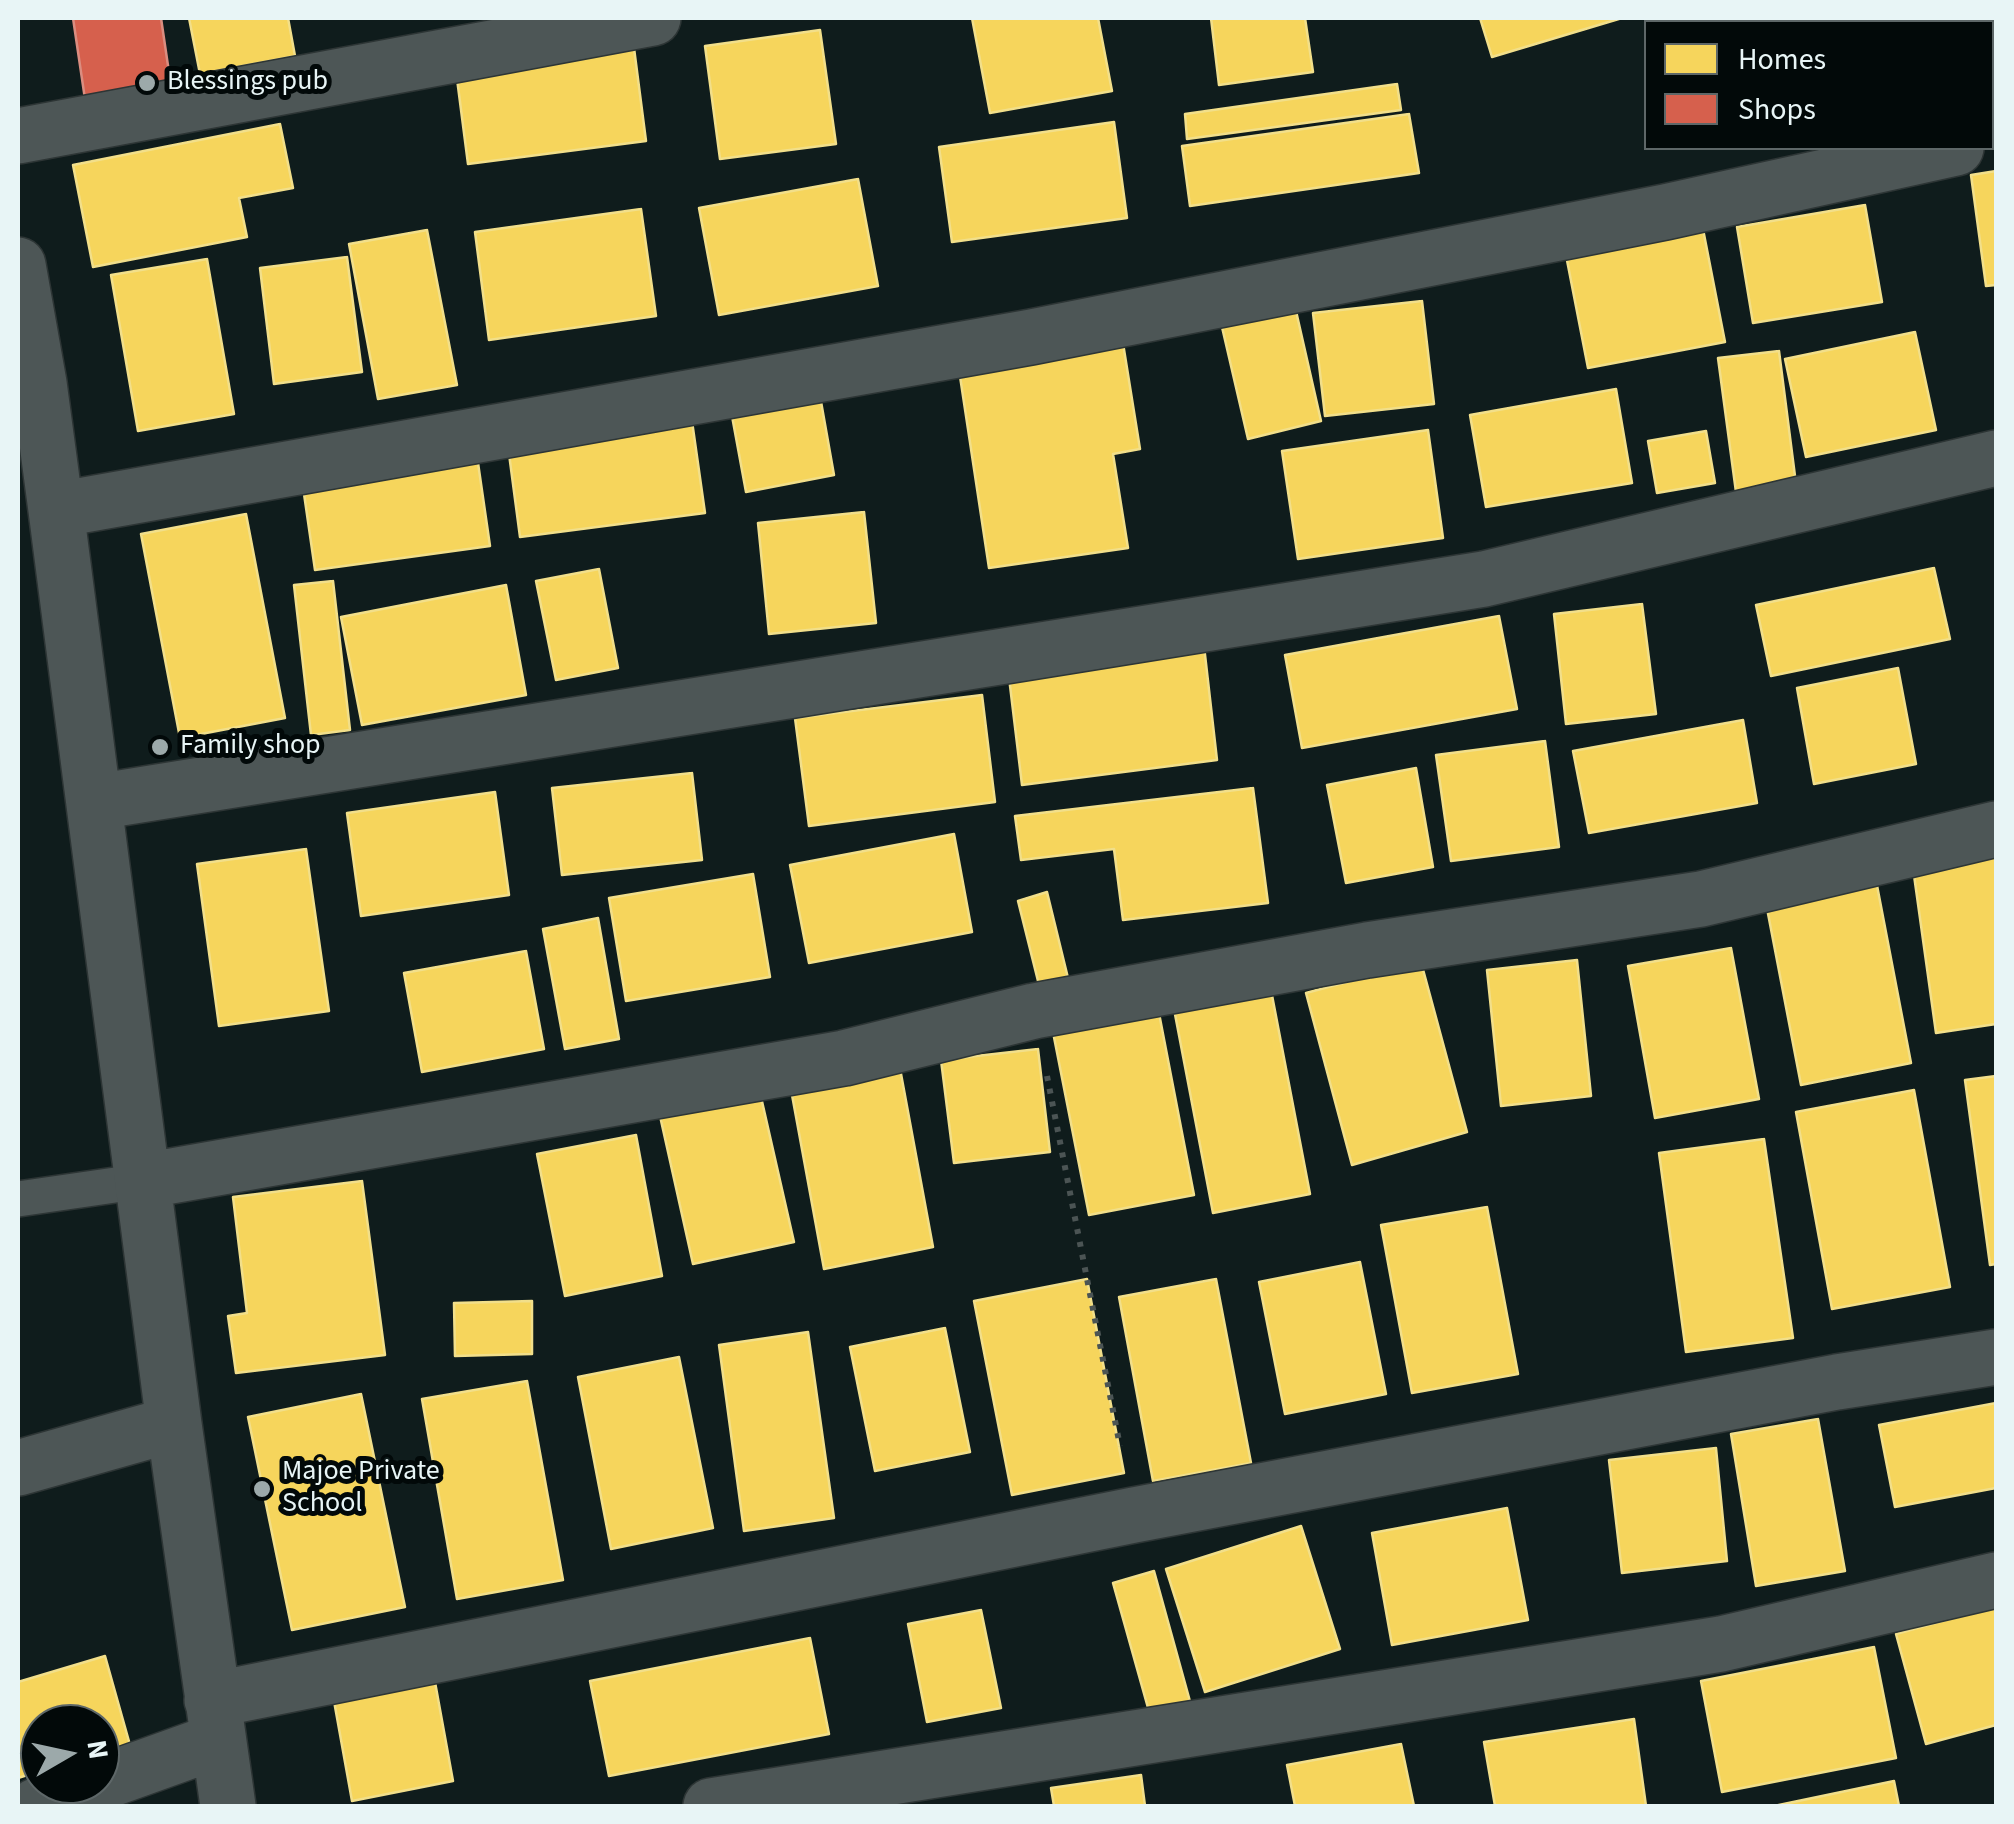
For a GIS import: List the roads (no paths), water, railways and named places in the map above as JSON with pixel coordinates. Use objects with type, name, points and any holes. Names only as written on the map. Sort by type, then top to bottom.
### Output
[{"type":"street","points":[[18,136],[653,18]]},
{"type":"street","points":[[56,510],[1031,338],[1665,212],[1947,150]]},
{"type":"street","points":[[18,265],[28,386],[56,510],[174,1424],[228,1806]]},
{"type":"street","points":[[96,802],[1484,579],[1996,458]]},
{"type":"street","points":[[143,1181],[844,1058],[1034,1011],[1367,950],[1701,899],[1996,828]]},
{"type":"street","points":[[120,1772],[215,1720],[1134,1515],[1838,1382],[1996,1356]]},
{"type":"street","points":[[18,1468],[174,1424]]},
{"type":"street","points":[[712,1806],[1721,1644],[1996,1580]]},
{"type":"lane","points":[[18,1199],[143,1181]]},
{"type":"place","name":"Blessings pub","points":[[147,83]]},
{"type":"place","name":"Family shop","points":[[160,747]]},
{"type":"place","name":"Majoe Private School","points":[[262,1489]]}]
